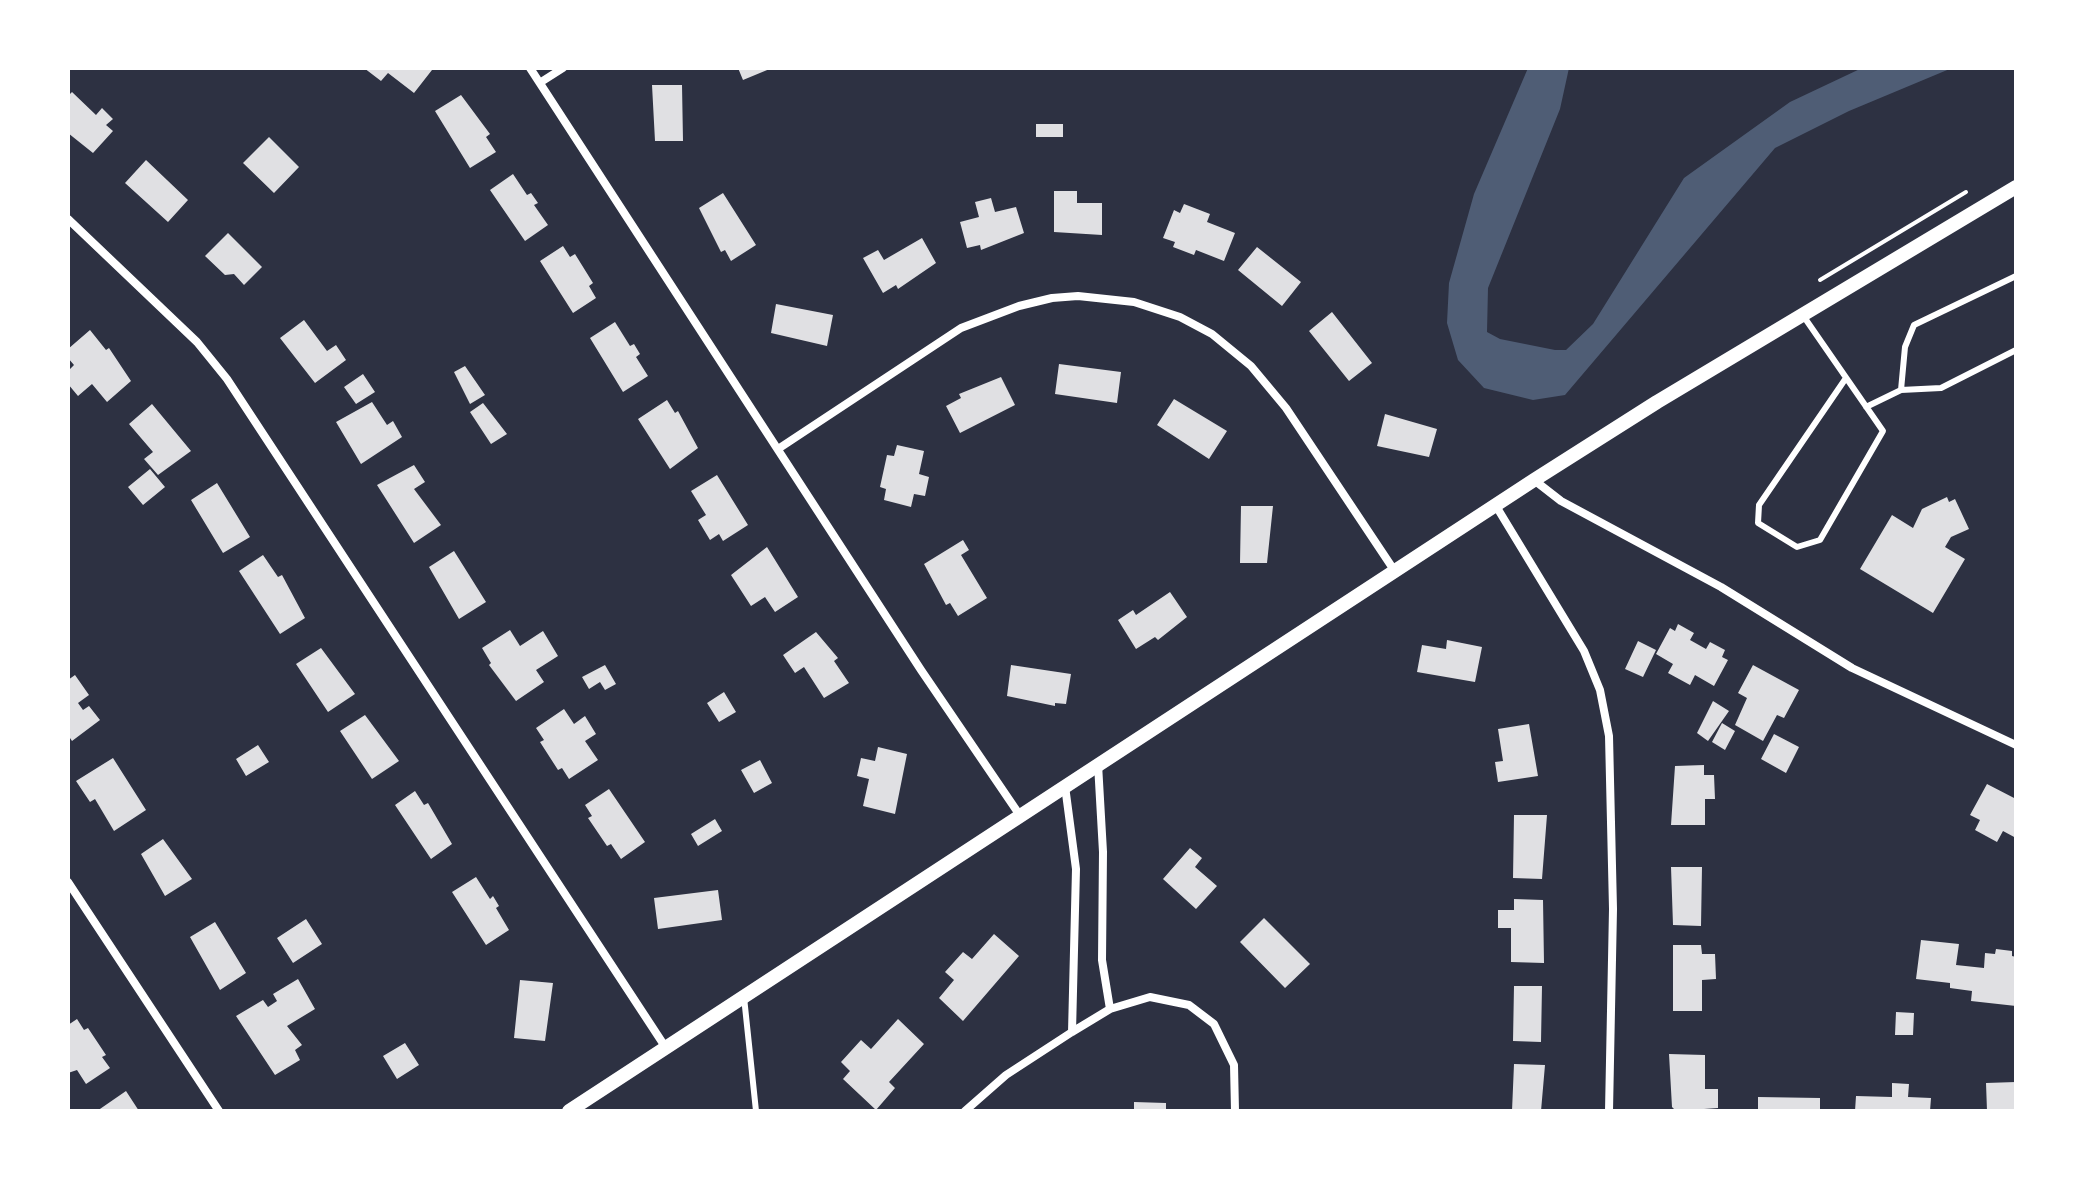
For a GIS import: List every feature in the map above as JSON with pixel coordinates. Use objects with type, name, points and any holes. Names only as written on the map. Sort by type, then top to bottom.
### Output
[{"type":"street","points":[[530,68],[1021,817]]},
{"type":"street","points":[[541,82],[563,68]]},
{"type":"street","points":[[569,1111],[1534,480],[1802,314],[2016,187]]},
{"type":"street","points":[[68,219],[197,342],[227,379],[666,1048]]},
{"type":"street","points":[[778,449],[961,328],[1019,306],[1052,298],[1078,296],[1134,302],[1180,317],[1212,334],[1251,366],[1286,408],[1394,570]]},
{"type":"street","points":[[1534,480],[1561,501],[1721,587],[1852,668],[2016,745]]},
{"type":"street","points":[[1496,506],[1584,651],[1600,690],[1609,736],[1613,909],[1609,1111]]},
{"type":"street","points":[[1098,764],[1103,852],[1102,960],[1110,1009]]},
{"type":"street","points":[[1065,786],[1076,869],[1072,1032]]},
{"type":"street","points":[[68,882],[219,1111]]},
{"type":"street","points":[[965,1111],[1006,1075],[1072,1032],[1110,1009],[1150,997],[1175,1000],[1201,1012],[1214,1024],[1228,1048],[1235,1076],[1235,1111]]},
{"type":"lane","points":[[1901,390],[1905,347],[1914,325],[2016,276]]},
{"type":"lane","points":[[1802,314],[1883,431],[1820,540],[1797,547],[1758,523],[1759,505],[1846,378]]},
{"type":"lane","points":[[1866,407],[1901,390],[1941,388],[2016,350]]},
{"type":"lane","points":[[744,997],[756,1111]]},
{"type":"path","points":[[1732,68],[1767,68]]},
{"type":"water","points":[[1528,68],[1569,68],[1560,109],[1488,288],[1487,332],[1500,339],[1566,350],[1593,324],[1684,178],[1790,102],[1862,68],[1952,68],[1849,111],[1775,148],[1565,395],[1533,400],[1484,388],[1458,360],[1447,323],[1449,283],[1474,194]]},
{"type":"building","points":[[364,68],[432,70],[414,93],[388,73],[381,81]]},
{"type":"building","points":[[738,68],[772,68],[743,80]]},
{"type":"building","points":[[652,85],[682,85],[683,141],[655,141]]},
{"type":"building","points":[[72,92],[96,115],[102,108],[113,119],[106,125],[113,131],[93,153],[68,133],[68,96]]},
{"type":"building","points":[[461,95],[490,134],[486,137],[496,152],[470,168],[435,111]]},
{"type":"building","points":[[1036,124],[1063,124],[1063,137],[1036,137]]},
{"type":"building","points":[[269,137],[299,167],[274,193],[243,163]]},
{"type":"building","points":[[146,160],[188,200],[168,222],[125,183]]},
{"type":"building","points":[[513,174],[527,195],[531,193],[538,203],[534,205],[548,225],[525,241],[490,190]]},
{"type":"building","points":[[1054,191],[1077,191],[1077,203],[1102,203],[1102,235],[1054,232]]},
{"type":"building","points":[[723,193],[756,245],[731,261],[725,250],[721,252],[699,208]]},
{"type":"building","points":[[991,198],[995,212],[1016,207],[1024,233],[981,250],[980,245],[967,248],[960,222],[979,217],[975,202]]},
{"type":"building","points":[[1184,204],[1210,214],[1207,222],[1235,233],[1224,261],[1196,250],[1194,255],[1173,247],[1175,242],[1163,238],[1174,210],[1180,213]]},
{"type":"building","points":[[228,233],[262,267],[244,285],[234,274],[225,275],[205,256]]},
{"type":"building","points":[[922,238],[936,263],[898,289],[896,285],[883,293],[863,258],[878,250],[884,260]]},
{"type":"building","points":[[563,246],[570,257],[575,254],[593,283],[589,286],[596,298],[573,313],[540,261]]},
{"type":"building","points":[[1257,247],[1301,282],[1282,306],[1238,270]]},
{"type":"building","points":[[776,304],[833,315],[827,346],[771,333]]},
{"type":"building","points":[[1332,312],[1372,363],[1349,381],[1309,331]]},
{"type":"building","points":[[304,320],[327,351],[336,345],[346,360],[315,383],[280,338]]},
{"type":"building","points":[[615,322],[630,346],[634,344],[640,354],[636,357],[648,376],[623,392],[590,338]]},
{"type":"building","points":[[90,330],[106,350],[109,348],[131,381],[107,402],[92,384],[78,396],[68,384],[68,371],[74,365],[68,358],[68,349]]},
{"type":"building","points":[[1059,364],[1121,372],[1117,403],[1055,394]]},
{"type":"building","points":[[465,366],[485,395],[470,404],[454,372]]},
{"type":"building","points":[[363,374],[375,392],[356,404],[344,387]]},
{"type":"building","points":[[1001,377],[1015,405],[960,433],[946,406],[961,398],[959,394]]},
{"type":"building","points":[[1174,399],[1227,431],[1209,459],[1157,425]]},
{"type":"building","points":[[667,400],[675,413],[678,411],[698,448],[670,469],[638,419]]},
{"type":"building","points":[[372,402],[387,425],[393,421],[402,437],[361,464],[336,422]]},
{"type":"building","points":[[483,403],[507,434],[491,444],[470,412]]},
{"type":"building","points":[[152,404],[191,451],[158,475],[144,459],[153,452],[129,424]]},
{"type":"building","points":[[1385,414],[1437,429],[1429,457],[1377,446]]},
{"type":"building","points":[[897,445],[924,451],[919,474],[929,477],[925,496],[914,494],[911,507],[884,500],[886,489],[880,487],[887,455],[894,456]]},
{"type":"building","points":[[414,465],[425,482],[414,489],[441,525],[414,543],[377,485]]},
{"type":"building","points":[[150,469],[165,487],[143,505],[128,487]]},
{"type":"building","points":[[717,475],[748,525],[723,541],[719,534],[710,540],[698,520],[706,515],[691,491]]},
{"type":"building","points":[[217,483],[250,537],[223,553],[191,500]]},
{"type":"building","points":[[1947,497],[1949,502],[1955,499],[1969,529],[1951,537],[1945,547],[1965,559],[1933,613],[1860,569],[1892,515],[1913,528],[1922,509]]},
{"type":"building","points":[[1241,506],[1273,506],[1267,563],[1240,563]]},
{"type":"building","points":[[963,540],[969,550],[961,555],[987,598],[958,616],[950,603],[946,605],[924,564]]},
{"type":"building","points":[[767,547],[798,597],[775,612],[765,597],[751,606],[731,575]]},
{"type":"building","points":[[454,551],[486,602],[459,619],[429,567]]},
{"type":"building","points":[[263,555],[278,577],[282,575],[305,618],[280,634],[239,571]]},
{"type":"building","points":[[1170,592],[1187,617],[1158,640],[1155,637],[1136,649],[1118,620],[1133,610],[1136,615]]},
{"type":"building","points":[[1678,624],[1694,633],[1690,640],[1706,649],[1710,642],[1725,650],[1722,657],[1728,660],[1714,686],[1695,675],[1690,685],[1668,673],[1673,664],[1656,654],[1670,628],[1675,631]]},
{"type":"building","points":[[510,630],[520,646],[543,631],[558,656],[536,670],[544,682],[516,701],[489,665],[491,663],[482,648]]},
{"type":"building","points":[[816,632],[838,658],[834,661],[849,683],[824,698],[804,667],[795,673],[783,655]]},
{"type":"building","points":[[1447,640],[1482,647],[1475,682],[1417,672],[1422,645],[1446,649]]},
{"type":"building","points":[[1638,641],[1656,650],[1643,677],[1625,669]]},
{"type":"building","points":[[321,648],[355,694],[328,712],[296,664]]},
{"type":"building","points":[[605,665],[616,684],[605,690],[600,682],[589,689],[582,677]]},
{"type":"building","points":[[1011,665],[1071,674],[1066,704],[1055,703],[1055,706],[1007,696]]},
{"type":"building","points":[[1753,665],[1799,690],[1784,718],[1777,715],[1763,741],[1735,725],[1747,698],[1738,693]]},
{"type":"building","points":[[75,675],[89,695],[78,703],[83,710],[89,706],[100,720],[72,741],[68,735],[68,680]]},
{"type":"building","points":[[724,692],[736,712],[719,722],[707,703]]},
{"type":"building","points":[[1713,701],[1729,711],[1708,741],[1697,733]]},
{"type":"building","points":[[564,709],[574,724],[585,716],[596,734],[585,741],[598,760],[569,779],[562,768],[558,770],[540,742],[544,740],[536,728]]},
{"type":"building","points":[[365,715],[399,761],[372,779],[340,731]]},
{"type":"building","points":[[1722,723],[1735,731],[1725,750],[1712,742]]},
{"type":"building","points":[[1529,724],[1538,776],[1498,782],[1495,762],[1503,761],[1498,729]]},
{"type":"building","points":[[1774,734],[1799,747],[1786,773],[1761,759]]},
{"type":"building","points":[[258,745],[269,762],[246,776],[236,759]]},
{"type":"building","points":[[878,747],[907,754],[895,814],[863,806],[869,779],[857,776],[861,758],[875,761]]},
{"type":"building","points":[[113,758],[146,810],[114,831],[95,799],[90,802],[76,781]]},
{"type":"building","points":[[760,760],[772,783],[754,793],[741,770]]},
{"type":"building","points":[[1704,765],[1704,775],[1714,775],[1715,799],[1705,799],[1705,825],[1671,825],[1675,766]]},
{"type":"building","points":[[1987,784],[2016,799],[2016,838],[2003,831],[1997,842],[1975,830],[1980,820],[1970,815]]},
{"type":"building","points":[[609,789],[645,842],[621,859],[611,844],[607,846],[588,818],[592,816],[585,805]]},
{"type":"building","points":[[415,791],[424,805],[428,803],[452,844],[431,859],[395,805]]},
{"type":"building","points":[[1514,815],[1547,815],[1542,879],[1513,878]]},
{"type":"building","points":[[715,819],[722,831],[698,846],[691,834]]},
{"type":"building","points":[[163,839],[192,879],[165,896],[141,854]]},
{"type":"building","points":[[1190,848],[1202,858],[1195,867],[1217,886],[1196,909],[1163,879]]},
{"type":"building","points":[[1671,867],[1702,867],[1701,926],[1673,925]]},
{"type":"building","points":[[476,877],[490,899],[493,896],[509,930],[486,945],[452,892]]},
{"type":"building","points":[[718,890],[722,920],[658,929],[654,898]]},
{"type":"building","points":[[1514,899],[1543,900],[1544,963],[1511,962],[1511,928],[1498,928],[1498,910],[1514,910]]},
{"type":"building","points":[[1264,918],[1310,964],[1285,988],[1240,942]]},
{"type":"building","points":[[306,919],[322,944],[293,963],[277,938]]},
{"type":"building","points":[[215,922],[246,973],[220,990],[190,937]]},
{"type":"building","points":[[994,934],[1019,956],[963,1021],[939,998],[954,980],[945,972],[963,952],[972,959]]},
{"type":"building","points":[[1921,940],[1959,944],[1956,965],[1984,968],[1985,953],[1995,954],[1996,949],[2012,951],[2012,956],[2016,957],[2016,1006],[1971,1001],[1972,991],[1950,988],[1950,983],[1916,979]]},
{"type":"building","points":[[1673,945],[1701,945],[1702,954],[1715,954],[1716,979],[1702,980],[1702,1011],[1673,1011]]},
{"type":"building","points":[[298,979],[315,1009],[287,1026],[302,1045],[295,1050],[300,1060],[275,1075],[236,1016],[263,1000],[268,1007],[277,1001],[273,994]]},
{"type":"building","points":[[520,980],[553,983],[545,1041],[514,1038]]},
{"type":"building","points":[[1514,986],[1542,986],[1541,1042],[1513,1041]]},
{"type":"building","points":[[1896,1012],[1914,1013],[1913,1035],[1895,1035]]},
{"type":"building","points":[[77,1019],[84,1030],[88,1028],[106,1055],[102,1057],[110,1068],[86,1084],[77,1070],[68,1073],[68,1025]]},
{"type":"building","points":[[898,1019],[924,1044],[889,1082],[895,1088],[876,1110],[843,1079],[850,1071],[841,1062],[861,1040],[871,1049]]},
{"type":"building","points":[[405,1043],[419,1065],[397,1079],[383,1056]]},
{"type":"building","points":[[1669,1054],[1705,1055],[1705,1089],[1718,1089],[1718,1108],[1676,1111],[1672,1107]]},
{"type":"building","points":[[1514,1064],[1545,1065],[1541,1111],[1512,1111]]},
{"type":"building","points":[[2016,1082],[2016,1111],[1987,1111],[1986,1083]]},
{"type":"building","points":[[1892,1083],[1909,1084],[1908,1097],[1931,1098],[1930,1111],[1855,1111],[1856,1096],[1892,1097]]},
{"type":"building","points":[[126,1091],[139,1111],[97,1111]]},
{"type":"building","points":[[1758,1097],[1820,1098],[1820,1111],[1758,1111]]},
{"type":"building","points":[[1134,1102],[1166,1103],[1166,1111],[1134,1111]]}]
